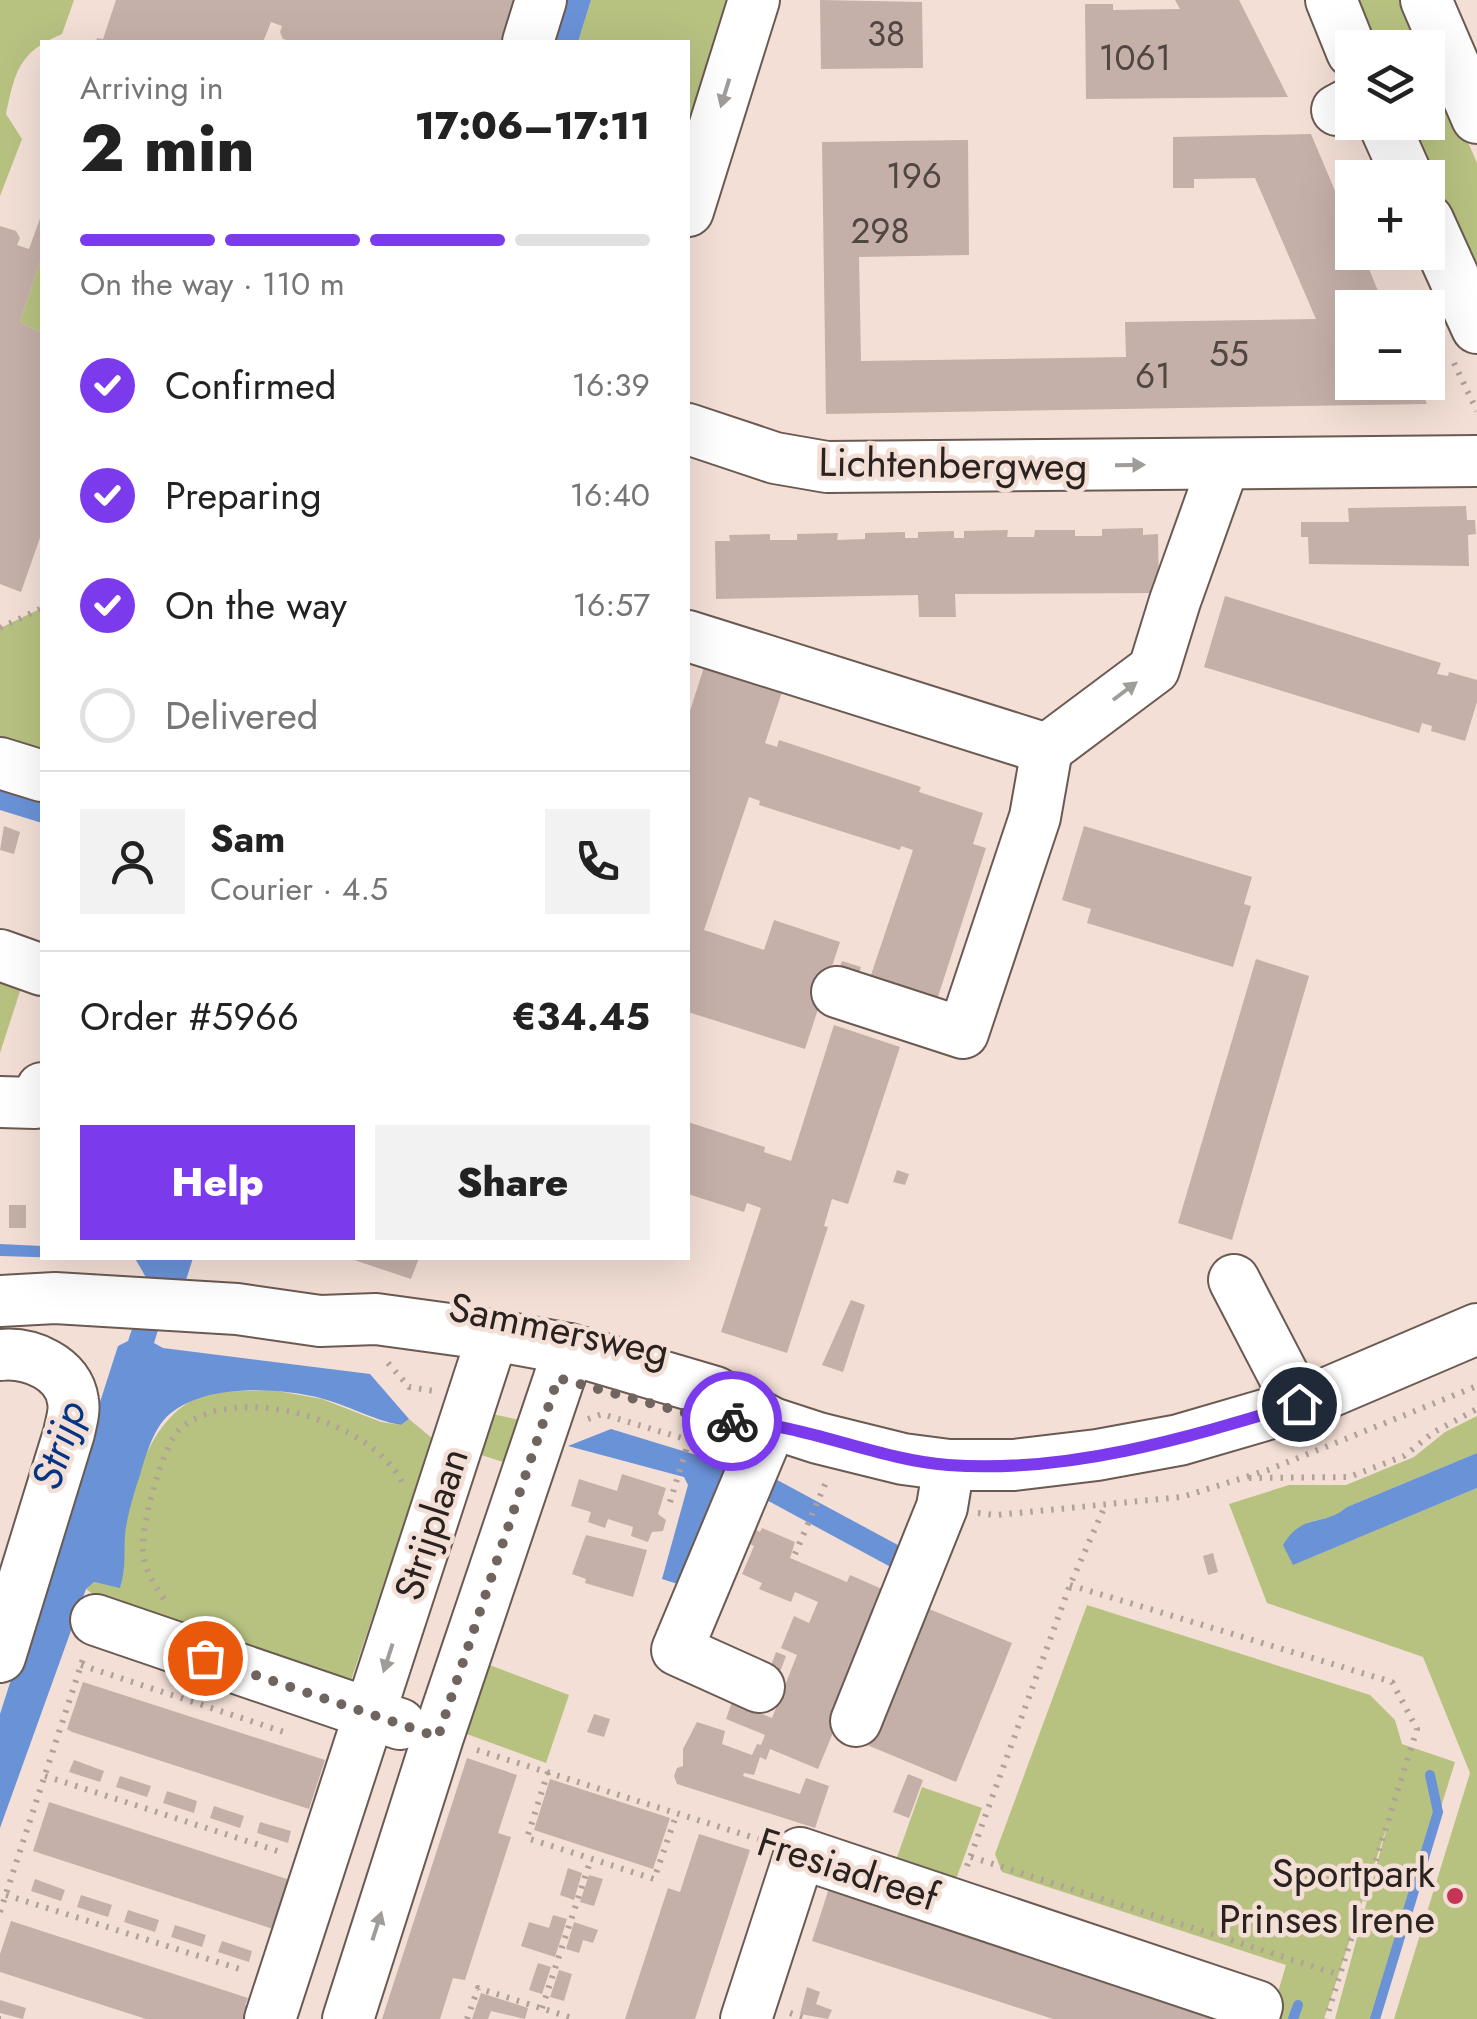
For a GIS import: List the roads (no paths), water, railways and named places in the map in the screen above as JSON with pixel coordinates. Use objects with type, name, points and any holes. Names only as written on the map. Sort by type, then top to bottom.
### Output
[{"type":"street","points":[[529,40],[541,0]]},
{"type":"street","points":[[690,205],[754,0]]},
{"type":"street","points":[[1331,0],[1343,30]]},
{"type":"street","points":[[1426,0],[1477,118]]},
{"type":"street","points":[[1445,257],[1477,328]]},
{"type":"street","name":"Lichtenbergweg","points":[[690,431],[775,458],[828,467],[1477,461]]},
{"type":"street","points":[[837,992],[963,1033],[1036,817],[1047,749],[1154,668],[1224,464]]},
{"type":"street","points":[[690,637],[1047,749]]},
{"type":"street","points":[[0,763],[40,775]]},
{"type":"street","points":[[0,955],[40,969]]},
{"type":"street","points":[[0,1102],[35,1103],[40,1092]]},
{"type":"street","points":[[1234,1280],[1299,1404]]},
{"type":"street","name":"Sammersweg","points":[[0,1301],[55,1298],[237,1308],[320,1321],[376,1319],[489,1348],[715,1392],[772,1423],[903,1459],[950,1465],[1014,1465],[1096,1456],[1179,1440],[1299,1404],[1477,1329]]},
{"type":"street","name":"Strijplaan","points":[[276,2000],[489,1348]]},
{"type":"street","points":[[0,1355],[26,1356],[45,1364],[64,1378],[74,1400],[68,1432],[0,1658]]},
{"type":"street","name":"Strijplaan","points":[[348,2019],[563,1363]]},
{"type":"street","points":[[759,1687],[678,1650],[772,1423]]},
{"type":"street","points":[[856,1722],[942,1507],[950,1465]]},
{"type":"street","points":[[88,1643],[205,1658],[363,1734],[438,1737]]},
{"type":"street","name":"Fresiadreef","points":[[746,2019],[800,1853],[1255,2013]]},
{"type":"water","points":[[550,0],[591,0],[579,40],[536,40]]},
{"type":"water","points":[[0,784],[40,797],[40,822],[0,810]]},
{"type":"water","points":[[0,1244],[40,1246],[40,1257],[0,1256]]},
{"type":"water","points":[[136,1260],[192,1260],[186,1280],[173,1282],[154,1343],[163,1348],[370,1374],[409,1419],[401,1425],[320,1398],[258,1390],[191,1401],[160,1425],[135,1489],[126,1528],[120,1588],[94,1582],[86,1589],[0,1828],[0,1714],[118,1346],[128,1341],[148,1281]]},
{"type":"water","points":[[611,1429],[742,1469],[684,1586],[662,1579],[688,1485],[684,1477],[568,1446]]},
{"type":"water","points":[[1477,1453],[1477,1488],[1293,1565],[1283,1545],[1298,1528]]},
{"type":"water","points":[[768,1475],[909,1551],[900,1572],[759,1496]]},
{"type":"waterway","points":[[1375,2019],[1438,1812],[1430,1775]]},
{"type":"waterway","points":[[1293,2019],[1298,2005]]},
{"type":"place","name":"Sportpark Prinses Irene","points":[[1455,1896]]},
{"type":"water label","name":"Strijp","points":[[58,1445]]}]
